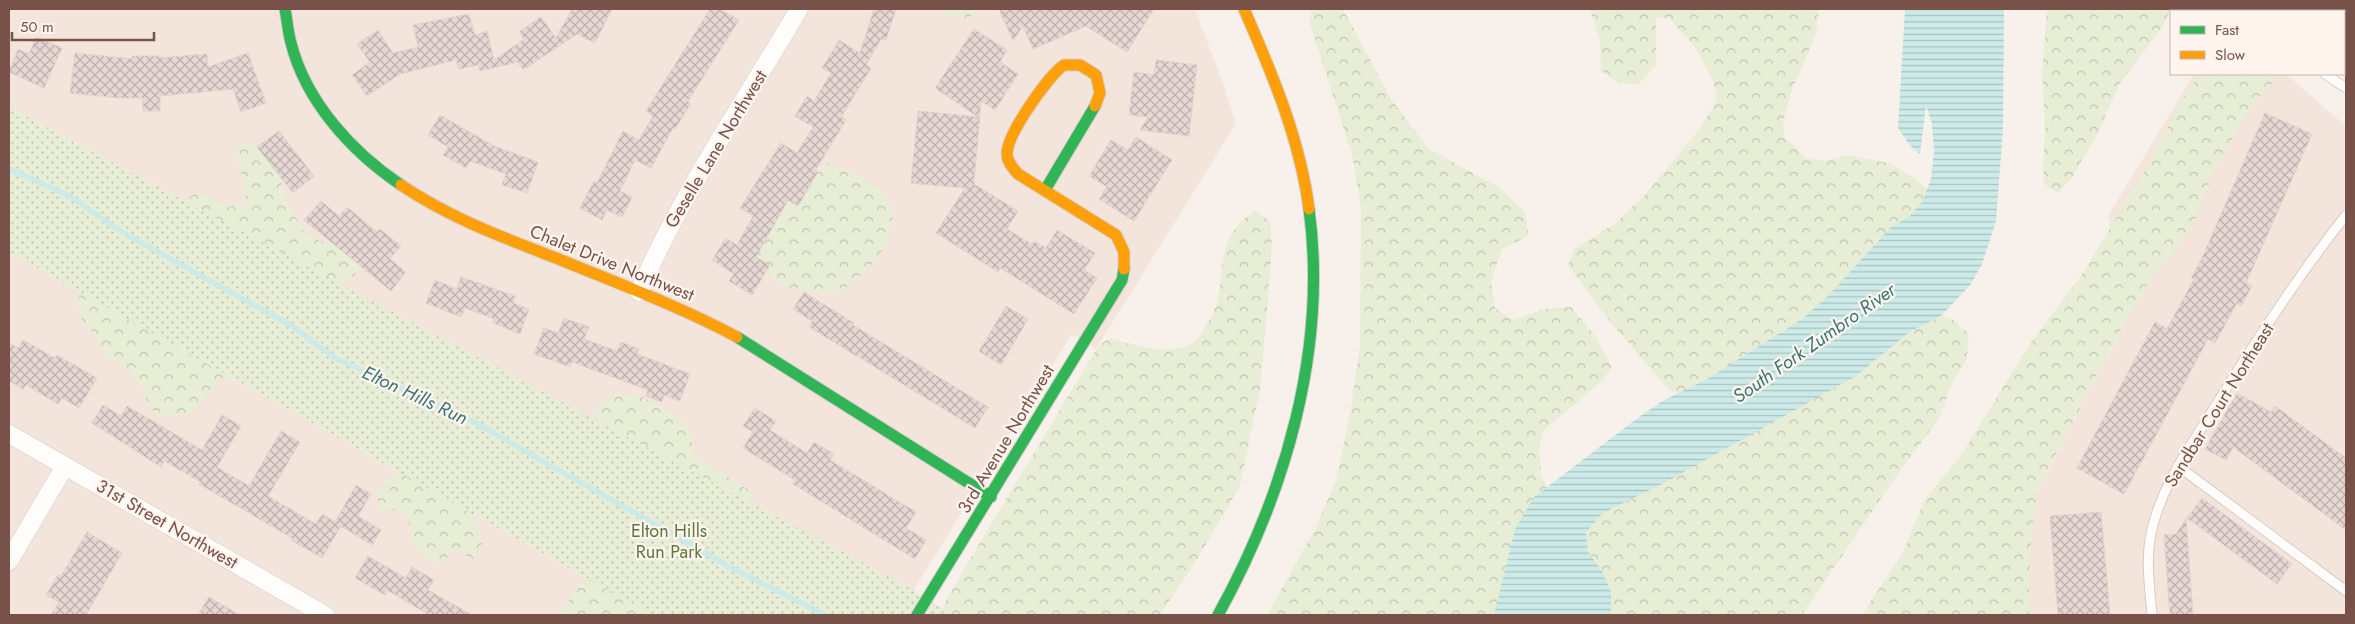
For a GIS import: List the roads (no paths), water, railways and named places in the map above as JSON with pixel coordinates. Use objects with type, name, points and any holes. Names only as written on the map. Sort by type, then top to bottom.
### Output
[{"type":"street","name":"Chalet Drive Northwest","points":[[285,9],[302,73],[319,106],[344,138],[375,169],[451,216],[639,292],[705,320],[741,339],[991,497]]},
{"type":"street","name":"Geselle Lane Northwest","points":[[639,292],[676,213],[799,9]]},
{"type":"street","points":[[1218,615],[1259,532],[1278,481],[1305,372],[1313,294],[1313,250],[1306,187],[1286,108],[1244,9]]},
{"type":"street","points":[[1078,64],[1090,70],[1097,78],[1100,97],[1045,190],[1010,166],[1007,147],[1050,76],[1063,65],[1078,64]]},
{"type":"street","name":"3rd Avenue Northwest","points":[[917,615],[991,497],[1122,280],[1126,254],[1120,238],[1045,190]]},
{"type":"street","name":"31st Street Northwest","points":[[9,434],[313,612]]},
{"type":"street","points":[[9,562],[65,466]]},
{"type":"lane","points":[[2326,75],[2346,88]]},
{"type":"lane","name":"Sandbar Court Northeast","points":[[2152,615],[2148,560],[2150,539],[2163,497],[2178,466],[2262,333],[2346,215]]},
{"type":"lane","points":[[2178,466],[2346,591]]},
{"type":"water","name":"South Fork Zumbro River","points":[[1905,9],[2004,9],[2003,129],[1996,221],[1982,264],[1971,284],[1942,315],[1908,333],[1856,376],[1666,482],[1603,513],[1586,532],[1588,552],[1602,571],[1611,592],[1611,615],[1494,615],[1515,529],[1534,497],[1643,414],[1666,399],[1704,381],[1802,319],[1829,295],[1890,228],[1910,216],[1922,202],[1931,179],[1934,152],[1932,124],[1926,105],[1920,154],[1910,146],[1898,128]]},
{"type":"waterway","name":"Elton Hills Run","points":[[9,169],[70,196],[120,231],[292,326],[333,357],[472,421],[745,575],[826,615]]},
{"type":"park label","name":"Elton Hills Run Park","points":[[669,541]]}]
